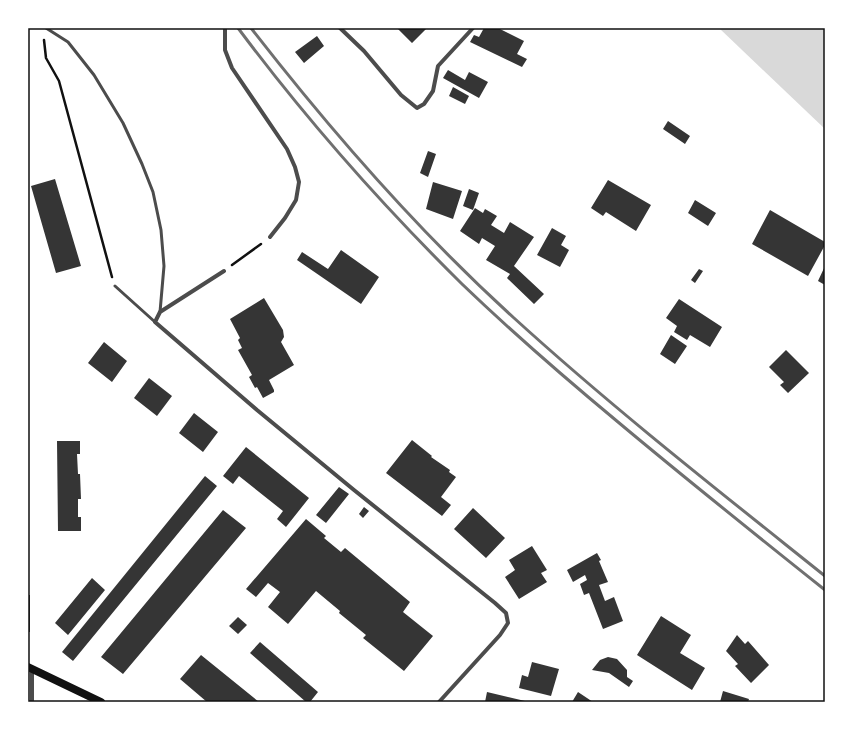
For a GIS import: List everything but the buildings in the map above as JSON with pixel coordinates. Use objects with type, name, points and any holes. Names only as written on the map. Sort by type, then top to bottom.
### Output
[{"type":"main road","points":[[30,668],[101,702]]},
{"type":"street","points":[[225,28],[225,50],[232,68],[286,149],[295,167],[299,182],[296,200],[285,218],[270,237]]},
{"type":"street","points":[[340,28],[364,51],[401,95],[417,108],[424,104],[433,91],[438,66],[473,28]]},
{"type":"street","points":[[224,271],[160,312],[155,322],[257,410],[354,490],[495,602],[506,613],[508,623],[500,635],[439,702]]},
{"type":"street","points":[[30,668],[32,702]]},
{"type":"lane","points":[[46,28],[68,42],[94,75],[123,123],[142,164],[153,192],[160,230],[164,266],[160,312]]},
{"type":"lane","points":[[115,286],[155,322]]},
{"type":"path","points":[[44,43],[46,58],[59,81],[115,286]]},
{"type":"path","points":[[224,271],[270,237]]},
{"type":"shaded area","points":[[719,28],[825,28],[825,129]]},
{"type":"railway","points":[[238,28],[317,128],[373,192],[462,284],[519,337],[598,405],[695,486],[825,590]]},
{"type":"railway","points":[[251,28],[312,104],[376,179],[409,215],[478,284],[590,385],[825,576]]}]
